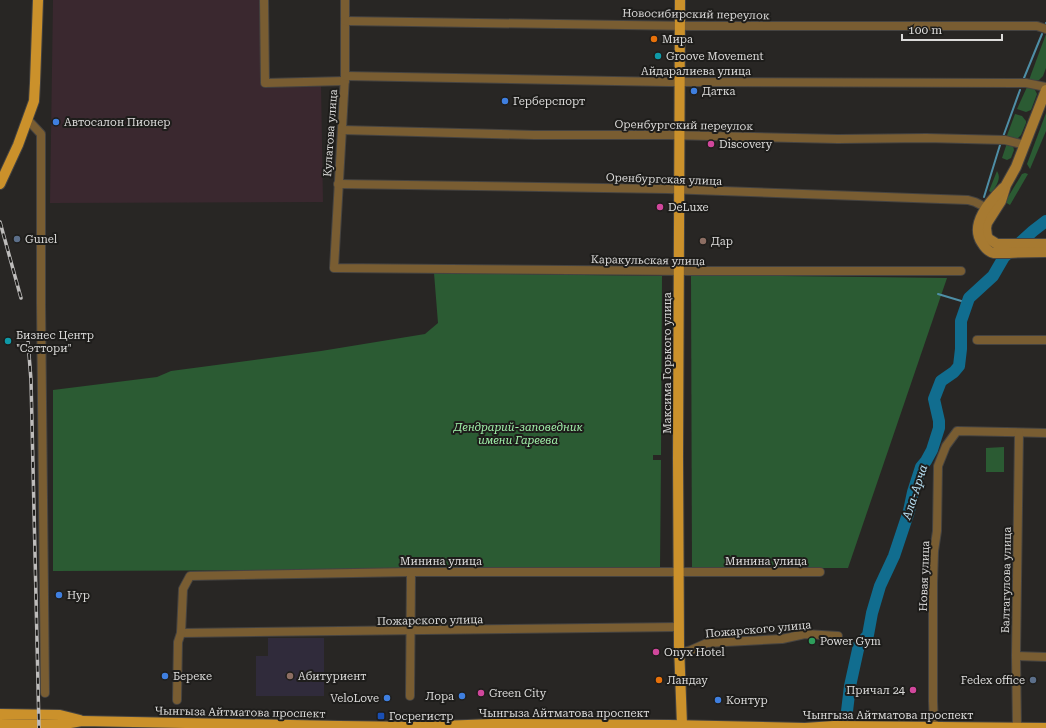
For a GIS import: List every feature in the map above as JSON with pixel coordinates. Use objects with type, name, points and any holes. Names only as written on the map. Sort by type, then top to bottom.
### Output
[{"type":"main road","points":[[0,184],[28,120],[35,92],[38,0]]},
{"type":"main road","name":"Максима Горького улица","points":[[680,0],[679,627],[682,725]]},
{"type":"main road","points":[[1046,90],[1016,167],[1006,185],[1001,201],[987,224],[989,245],[994,253],[1046,252]]},
{"type":"main road","points":[[1006,185],[986,208],[979,222],[977,231],[979,239],[989,245],[1046,244]]},
{"type":"main road","points":[[0,708],[11,709],[28,719],[14,728]]},
{"type":"main road","name":"Чынгыза Айтматова проспект","points":[[0,714],[59,725],[82,721],[416,727],[494,724],[682,725],[805,728],[864,726],[1046,728]]},
{"type":"main road","name":"Чынгыза Айтматова проспект","points":[[0,724],[28,719]]},
{"type":"street","name":"Айдаралиева улица","points":[[264,0],[265,83],[345,78],[680,82],[1026,83],[1046,87]]},
{"type":"street","name":"Кулатова улица","points":[[334,268],[345,78],[345,0]]},
{"type":"street","name":"Новосибирский переулок","points":[[345,20],[680,26],[1037,26],[1046,29]]},
{"type":"street","points":[[28,120],[41,134],[41,304],[45,694]]},
{"type":"street","name":"Оренбургский переулок","points":[[342,130],[838,139],[934,138],[1005,140],[1025,145]]},
{"type":"street","name":"Оренбургская улица","points":[[338,184],[679,189],[968,200],[986,208]]},
{"type":"street","name":"Каракульская улица","points":[[334,268],[679,271],[961,271]]},
{"type":"street","points":[[977,340],[1046,340]]},
{"type":"street","name":"Новая улица","points":[[934,727],[933,567],[937,531],[938,466],[946,446],[957,431],[1019,433]]},
{"type":"street","points":[[1019,433],[1046,434]]},
{"type":"street","name":"Балтагулова улица","points":[[1017,728],[1016,656],[1019,433]]},
{"type":"street","points":[[410,696],[411,572]]},
{"type":"street","name":"Минина улица","points":[[177,700],[178,642],[181,633],[183,589],[190,576],[411,572],[820,572]]},
{"type":"street","name":"Пожарского улица","points":[[181,633],[679,627]]},
{"type":"street","name":"Пожарского улица","points":[[680,653],[706,643],[782,639],[805,634],[838,636]]},
{"type":"street","points":[[1016,656],[1046,657]]},
{"type":"shaded area","points":[[53,0],[259,0],[262,87],[321,84],[323,202],[50,203]]},
{"type":"shaded area","name":"Абитуриент","points":[[268,638],[324,638],[324,696],[256,696],[256,656],[268,656]]},
{"type":"green space","points":[[1046,34],[1046,68],[1043,76],[1039,80],[1029,80]]},
{"type":"green space","points":[[1027,87],[1034,88],[1037,94],[1031,110],[1026,112],[1017,109]]},
{"type":"green space","points":[[1046,113],[1046,131],[1030,169],[1027,164]]},
{"type":"green space","points":[[1015,114],[1022,116],[1026,121],[1021,135],[1016,140],[1006,138]]},
{"type":"green space","points":[[1007,143],[1013,146],[1014,150],[1011,158],[1007,160],[1002,158]]},
{"type":"green space","points":[[997,171],[999,179],[992,193],[989,191]]},
{"type":"green space","points":[[1022,174],[1028,174],[1010,205],[1005,202]]},
{"type":"green space","name":"Дендрарий-заповедник имени Гареева","points":[[434,273],[662,276],[661,455],[653,455],[653,460],[661,460],[660,569],[53,571],[53,390],[157,377],[171,371],[321,351],[425,334],[438,323]]},
{"type":"green space","points":[[691,275],[947,278],[848,568],[692,568]]},
{"type":"green space","points":[[1004,447],[1004,472],[986,472],[986,448]]},
{"type":"waterway","points":[[1024,78],[1042,34]]},
{"type":"waterway","points":[[1003,137],[1020,90]]},
{"type":"waterway","points":[[984,197],[1000,145]]},
{"type":"waterway","name":"Ала-Арча","points":[[845,728],[850,686],[859,645],[868,635],[872,613],[880,586],[894,556],[909,511],[921,467],[932,450],[939,428],[934,399],[941,381],[954,372],[959,366],[961,349],[961,321],[969,298],[993,276],[1004,257],[1046,221]]},
{"type":"waterway","points":[[938,294],[968,303]]},
{"type":"railway","points":[[0,222],[21,298]]},
{"type":"railway","points":[[28,342],[31,380],[39,728]]},
{"type":"place","name":"Мира","points":[[654,39]]},
{"type":"place","name":"Groove Movement","points":[[658,56]]},
{"type":"place","name":"Датка","points":[[694,91]]},
{"type":"place","name":"Герберспорт","points":[[505,101]]},
{"type":"place","name":"Автосалон Пионер","points":[[56,122]]},
{"type":"place","name":"Discovery","points":[[711,144]]},
{"type":"place","name":"DeLuxe","points":[[660,207]]},
{"type":"place","name":"Gunel","points":[[17,239]]},
{"type":"place","name":"Дар","points":[[703,241]]},
{"type":"place","name":"Бизнес Центр \"Сэттори\"","points":[[8,341]]},
{"type":"place","name":"Нур","points":[[59,595]]},
{"type":"place","name":"Power Gym","points":[[812,641]]},
{"type":"place","name":"Onyx Hotel","points":[[656,652]]},
{"type":"place","name":"Береке","points":[[165,676]]},
{"type":"place","name":"Абитуриент","points":[[290,676]]},
{"type":"place","name":"Ландау","points":[[659,680]]},
{"type":"place","name":"Fedex office","points":[[1033,680]]},
{"type":"place","name":"Причал 24","points":[[913,690]]},
{"type":"place","name":"Green City","points":[[481,693]]},
{"type":"place","name":"Лора","points":[[462,696]]},
{"type":"place","name":"VeloLove","points":[[387,698]]},
{"type":"place","name":"Контур","points":[[718,700]]},
{"type":"place","name":"Госрегистр","points":[[381,716]]}]
